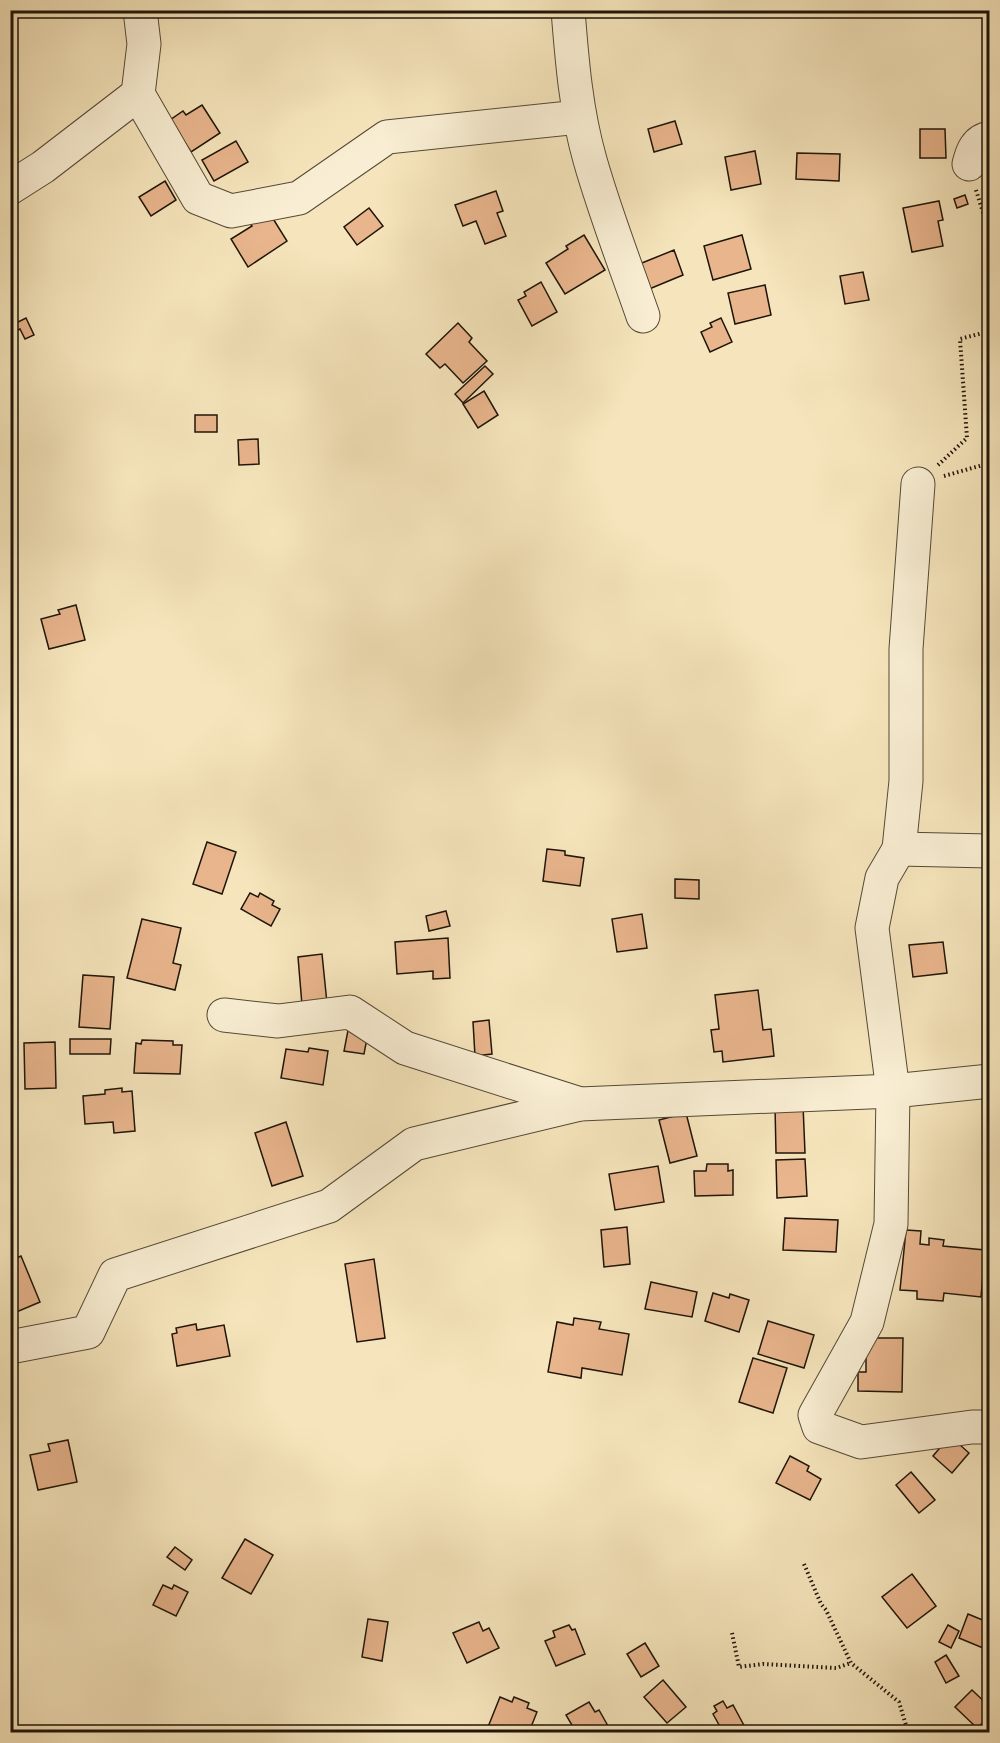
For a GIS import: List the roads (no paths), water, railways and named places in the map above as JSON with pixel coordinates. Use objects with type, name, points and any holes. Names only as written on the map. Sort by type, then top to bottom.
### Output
[{"type":"street","points":[[140,10],[144,44],[138,94],[198,198],[231,211],[298,198],[387,137],[579,117]]},
{"type":"street","points":[[568,10],[579,117],[590,160],[643,316]]},
{"type":"street","points":[[10,188],[43,167],[138,94]]},
{"type":"street","points":[[969,164],[974,147],[985,138],[990,138]]},
{"type":"street","points":[[918,484],[906,649],[906,781],[899,849],[882,879],[872,928],[892,1091],[891,1224],[867,1322],[815,1415],[819,1427],[861,1442],[972,1427],[990,1427]]},
{"type":"street","points":[[899,849],[990,851]]},
{"type":"street","points":[[224,1015],[278,1021],[350,1012],[405,1048],[580,1104]]},
{"type":"street","points":[[10,1347],[88,1332],[115,1275],[329,1206],[414,1144],[580,1104],[892,1091],[990,1081]]}]
